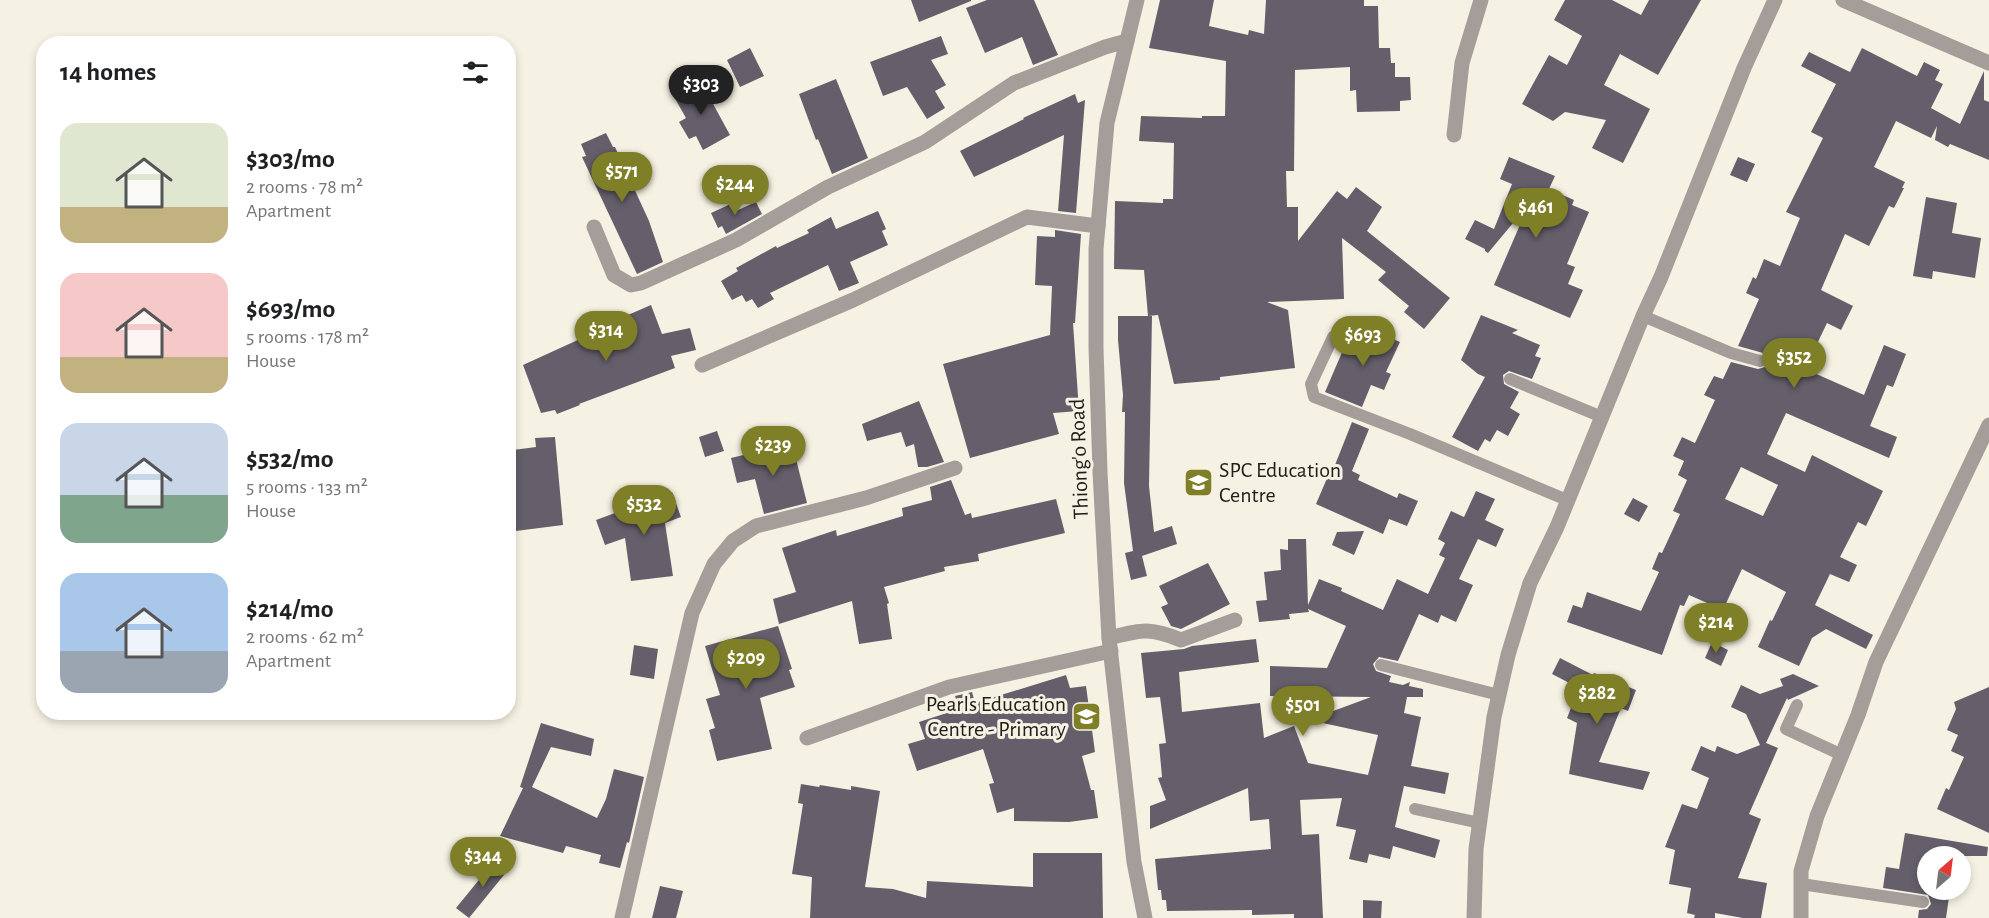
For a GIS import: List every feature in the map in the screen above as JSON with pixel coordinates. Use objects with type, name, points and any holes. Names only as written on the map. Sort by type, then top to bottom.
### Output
[{"type":"street","name":"Thiong'o Road","points":[[1137,0],[1107,123],[1096,249],[1097,382],[1110,644],[1134,862],[1144,918]]},
{"type":"street","points":[[1454,135],[1462,63],[1481,0]]},
{"type":"street","points":[[1474,918],[1476,849],[1494,717],[1508,656],[1530,583],[1661,277],[1744,68],[1775,0]]},
{"type":"street","points":[[1843,0],[1989,63]]},
{"type":"street","points":[[594,227],[614,275],[631,285],[640,283],[736,240],[828,188],[925,142],[1014,83],[1105,47],[1127,41]]},
{"type":"street","points":[[702,365],[853,300],[1027,217],[1098,226]]},
{"type":"street","points":[[1801,918],[1801,871],[1816,816],[1858,715],[1876,662],[1988,434]]},
{"type":"street","points":[[622,918],[692,613],[714,564],[733,541],[756,526],[866,498],[955,468]]},
{"type":"street","points":[[807,738],[949,687],[1110,644],[1139,631],[1159,631],[1181,640],[1235,620]]},
{"type":"lane","points":[[1643,316],[1731,353],[1760,361]]},
{"type":"lane","points":[[1333,337],[1311,384],[1314,397],[1410,434],[1567,500]]},
{"type":"lane","points":[[1510,379],[1602,417]]},
{"type":"lane","points":[[1381,665],[1499,695]]},
{"type":"lane","points":[[1797,705],[1786,729],[1840,754]]},
{"type":"lane","points":[[1415,809],[1480,823]]},
{"type":"lane","points":[[1801,884],[1923,902]]},
{"type":"building","points":[[911,0],[971,0],[971,1],[919,22]]},
{"type":"building","points":[[987,0],[1034,0],[1058,55],[1033,65],[1022,37],[985,53],[966,8]]},
{"type":"building","points":[[1160,0],[1214,0],[1209,26],[1248,35],[1249,30],[1264,34],[1266,0],[1364,0],[1364,6],[1378,6],[1379,48],[1390,48],[1391,63],[1395,63],[1395,77],[1410,77],[1411,100],[1400,101],[1400,111],[1357,112],[1356,90],[1350,91],[1350,67],[1295,70],[1294,171],[1286,171],[1287,207],[1298,207],[1298,241],[1337,191],[1347,199],[1356,187],[1382,207],[1367,231],[1450,298],[1424,329],[1404,312],[1409,306],[1378,280],[1386,272],[1342,238],[1344,299],[1267,302],[1288,310],[1295,368],[1220,377],[1220,380],[1174,384],[1158,315],[1148,316],[1144,270],[1114,269],[1115,201],[1163,203],[1163,199],[1173,199],[1174,143],[1139,141],[1141,116],[1202,118],[1202,116],[1225,116],[1226,61],[1149,48]]},
{"type":"building","points":[[1565,0],[1612,0],[1641,15],[1649,0],[1701,0],[1658,75],[1620,54],[1604,85],[1650,109],[1623,163],[1592,148],[1606,120],[1565,112],[1553,121],[1522,104],[1549,55],[1567,65],[1582,36],[1554,20]]},
{"type":"building","points":[[941,36],[948,54],[931,60],[946,85],[935,91],[945,108],[927,119],[907,87],[883,96],[870,62]]},
{"type":"building","points":[[750,48],[764,76],[740,87],[727,60]]},
{"type":"building","points":[[1862,48],[1917,76],[1924,62],[1940,70],[1935,80],[1943,84],[1931,108],[1960,124],[1984,71],[1984,100],[1989,102],[1989,160],[1950,144],[1948,147],[1935,140],[1937,126],[1931,138],[1896,121],[1874,167],[1905,182],[1902,188],[1904,188],[1894,208],[1889,206],[1869,246],[1845,234],[1821,290],[1853,306],[1841,330],[1827,323],[1805,369],[1864,395],[1884,345],[1906,354],[1893,387],[1887,385],[1870,426],[1897,437],[1889,458],[1786,413],[1767,454],[1805,472],[1812,455],[1883,491],[1866,526],[1858,522],[1840,557],[1857,565],[1849,582],[1830,574],[1815,605],[1873,635],[1866,649],[1826,629],[1812,638],[1799,666],[1758,647],[1786,592],[1742,569],[1723,610],[1689,595],[1684,606],[1680,605],[1662,655],[1567,622],[1573,605],[1582,608],[1587,592],[1641,611],[1659,572],[1652,569],[1680,514],[1673,511],[1687,480],[1678,475],[1684,461],[1673,456],[1682,437],[1695,443],[1715,400],[1704,395],[1714,376],[1723,379],[1731,362],[1758,369],[1768,364],[1768,358],[1763,353],[1738,346],[1759,299],[1746,293],[1753,277],[1756,279],[1764,259],[1780,266],[1800,218],[1786,212],[1823,138],[1811,132],[1836,84],[1801,66],[1809,52],[1850,72]],"holes":[[[1741,467],[1778,485],[1763,516],[1725,499]]]},
{"type":"building","points":[[836,79],[868,158],[832,174],[818,139],[816,140],[799,94]]},
{"type":"building","points":[[700,80],[730,135],[703,150],[696,136],[689,139],[679,122],[686,118],[673,95]]},
{"type":"building","points":[[1075,94],[1078,103],[1085,100],[1076,213],[1058,211],[1064,135],[974,177],[960,151]]},
{"type":"building","points":[[606,133],[615,147],[649,221],[663,262],[637,274],[582,157],[586,156],[581,144]]},
{"type":"building","points":[[1509,157],[1555,176],[1549,189],[1574,200],[1572,205],[1589,212],[1567,264],[1575,267],[1568,284],[1583,290],[1570,318],[1494,285],[1529,204],[1488,253],[1485,249],[1465,239],[1475,220],[1494,229],[1512,184],[1500,179]]},
{"type":"building","points":[[1738,157],[1755,164],[1747,182],[1730,175]]},
{"type":"building","points":[[1926,197],[1957,203],[1952,233],[1981,238],[1975,278],[1933,271],[1932,279],[1913,276]]},
{"type":"building","points":[[735,202],[738,210],[756,202],[762,214],[726,234],[722,226],[718,228],[711,213]]},
{"type":"building","points":[[878,211],[886,229],[882,231],[888,245],[850,262],[859,283],[839,291],[828,265],[770,293],[774,299],[758,308],[752,299],[746,302],[742,295],[732,300],[721,281],[738,271],[736,268],[776,246],[777,248],[809,233],[807,230],[831,217],[836,229]]},
{"type":"building","points":[[1055,230],[1081,234],[1075,323],[1073,323],[1079,411],[1053,413],[1059,434],[970,458],[943,364],[1050,335],[1052,286],[1035,285],[1037,236],[1055,237]]},
{"type":"building","points":[[651,305],[662,334],[690,328],[696,350],[671,356],[675,368],[557,414],[555,410],[541,413],[523,365]]},
{"type":"building","points":[[1481,315],[1518,330],[1512,333],[1540,345],[1535,356],[1541,358],[1532,379],[1509,371],[1503,375],[1504,384],[1519,392],[1510,408],[1520,414],[1508,436],[1497,430],[1490,442],[1485,439],[1478,451],[1452,437],[1485,377],[1461,360]]},
{"type":"building","points":[[1118,316],[1152,316],[1149,486],[1154,532],[1172,526],[1177,544],[1142,556],[1147,576],[1131,580],[1125,553],[1133,551],[1124,483],[1125,412],[1122,412]]},
{"type":"building","points":[[1366,327],[1400,342],[1386,372],[1391,374],[1384,390],[1371,385],[1362,407],[1325,392],[1349,336],[1360,340]]},
{"type":"building","points":[[919,401],[944,462],[927,467],[918,467],[914,444],[906,447],[901,432],[867,441],[862,424]]},
{"type":"building","points":[[1352,422],[1369,429],[1352,471],[1360,475],[1358,480],[1397,498],[1399,493],[1418,501],[1407,526],[1389,519],[1383,534],[1316,504],[1331,469],[1333,470]]},
{"type":"building","points":[[717,431],[724,451],[705,457],[699,437]]},
{"type":"building","points":[[555,437],[563,525],[516,531],[516,450],[536,447],[535,438]]},
{"type":"building","points":[[792,443],[807,503],[764,514],[755,479],[737,483],[731,458]]},
{"type":"building","points":[[951,480],[965,515],[971,513],[972,518],[1056,499],[1065,533],[978,554],[979,561],[944,567],[945,571],[884,587],[889,603],[887,604],[892,639],[859,644],[852,601],[779,624],[773,599],[796,592],[782,548],[836,530],[837,536],[903,516],[902,508],[932,500],[930,487]]},
{"type":"building","points":[[1476,491],[1495,499],[1485,520],[1504,529],[1496,547],[1478,539],[1459,579],[1473,585],[1456,622],[1441,615],[1438,623],[1419,614],[1398,661],[1379,657],[1373,664],[1376,671],[1391,676],[1389,682],[1403,685],[1410,682],[1409,686],[1423,689],[1423,697],[1407,697],[1404,713],[1421,717],[1411,766],[1449,773],[1445,794],[1404,786],[1395,827],[1440,840],[1435,858],[1393,846],[1390,859],[1369,854],[1367,863],[1349,859],[1356,830],[1336,826],[1342,798],[1300,800],[1302,835],[1319,834],[1323,918],[1294,918],[1294,914],[1252,915],[1252,910],[1167,911],[1166,900],[1162,900],[1161,890],[1158,890],[1155,859],[1271,849],[1269,819],[1250,821],[1248,788],[1150,829],[1150,806],[1166,800],[1158,778],[1162,777],[1159,744],[1166,743],[1160,697],[1146,698],[1141,653],[1256,639],[1259,662],[1179,672],[1182,712],[1260,703],[1264,738],[1294,726],[1308,763],[1368,775],[1378,735],[1309,720],[1371,697],[1270,696],[1270,666],[1327,668],[1346,626],[1308,609],[1309,612],[1289,614],[1290,619],[1259,622],[1256,601],[1267,600],[1264,572],[1281,570],[1280,549],[1288,550],[1288,539],[1306,539],[1308,605],[1319,579],[1342,588],[1341,591],[1383,610],[1397,579],[1428,594],[1445,558],[1439,555],[1445,543],[1438,539],[1451,511],[1464,517]]},
{"type":"building","points":[[672,492],[681,517],[665,523],[673,576],[631,581],[625,538],[605,545],[596,520]]},
{"type":"building","points":[[1633,498],[1648,506],[1639,522],[1624,514]]},
{"type":"building","points":[[1364,531],[1354,555],[1332,545],[1337,532]]},
{"type":"building","points":[[1208,563],[1230,604],[1181,629],[1171,626],[1161,607],[1168,604],[1159,586]]},
{"type":"building","points":[[778,626],[792,669],[789,670],[795,687],[760,698],[772,749],[717,761],[709,730],[715,728],[706,699],[720,695],[705,646]]},
{"type":"building","points":[[1712,642],[1728,650],[1721,666],[1705,658]]},
{"type":"building","points":[[634,645],[658,649],[654,679],[630,675]]},
{"type":"building","points":[[1560,658],[1593,675],[1594,673],[1636,690],[1628,711],[1621,708],[1599,762],[1650,772],[1643,790],[1569,774],[1577,723],[1567,718],[1579,688],[1552,674]]},
{"type":"building","points":[[1793,674],[1819,686],[1788,700],[1787,698],[1766,743],[1778,748],[1749,814],[1761,819],[1738,878],[1767,883],[1761,918],[1743,918],[1715,913],[1715,918],[1694,918],[1695,915],[1687,913],[1691,888],[1669,884],[1675,850],[1665,847],[1682,804],[1697,809],[1709,778],[1691,770],[1701,746],[1715,752],[1717,746],[1737,754],[1760,745],[1746,714],[1731,707],[1741,685],[1760,694],[1783,686],[1780,679]]},
{"type":"building","points":[[1066,675],[1070,688],[1086,686],[1095,752],[1082,756],[1091,790],[1094,790],[1098,818],[1069,822],[1014,821],[1014,808],[997,813],[989,784],[994,783],[983,749],[917,771],[908,744],[925,739],[919,722],[959,709],[955,696],[972,692],[975,703]]},
{"type":"building","points":[[1989,687],[1989,833],[1937,809],[1946,788],[1949,790],[1964,757],[1951,751],[1958,735],[1947,730],[1956,709],[1954,702]]},
{"type":"building","points":[[541,723],[594,739],[591,756],[551,747],[532,787],[597,818],[606,799],[614,769],[644,777],[629,843],[627,842],[620,868],[599,863],[601,855],[566,846],[563,853],[500,836],[523,788],[520,787]]},
{"type":"building","points":[[801,784],[851,790],[851,786],[880,791],[865,887],[893,889],[926,898],[927,881],[1033,887],[1033,853],[1102,853],[1103,918],[810,918],[812,877],[792,874],[803,804],[798,803]]},
{"type":"building","points":[[1905,833],[1988,847],[1987,856],[1971,856],[1971,846],[1917,846],[1917,893],[1883,888],[1886,867],[1899,869]]},
{"type":"building","points":[[496,859],[512,865],[469,918],[456,908]]},
{"type":"building","points":[[660,886],[683,891],[676,918],[652,918]]},
{"type":"building","points":[[1363,900],[1382,901],[1381,918],[1363,918]]},
{"type":"building","points":[[1930,900],[1949,900],[1946,918],[1918,918],[1919,910],[1927,909],[1931,904]]},
{"type":"place","name":"SPC Education Centre","points":[[1198,482]]},
{"type":"place","name":"Pearls Education Centre - Primary","points":[[1087,716]]}]
